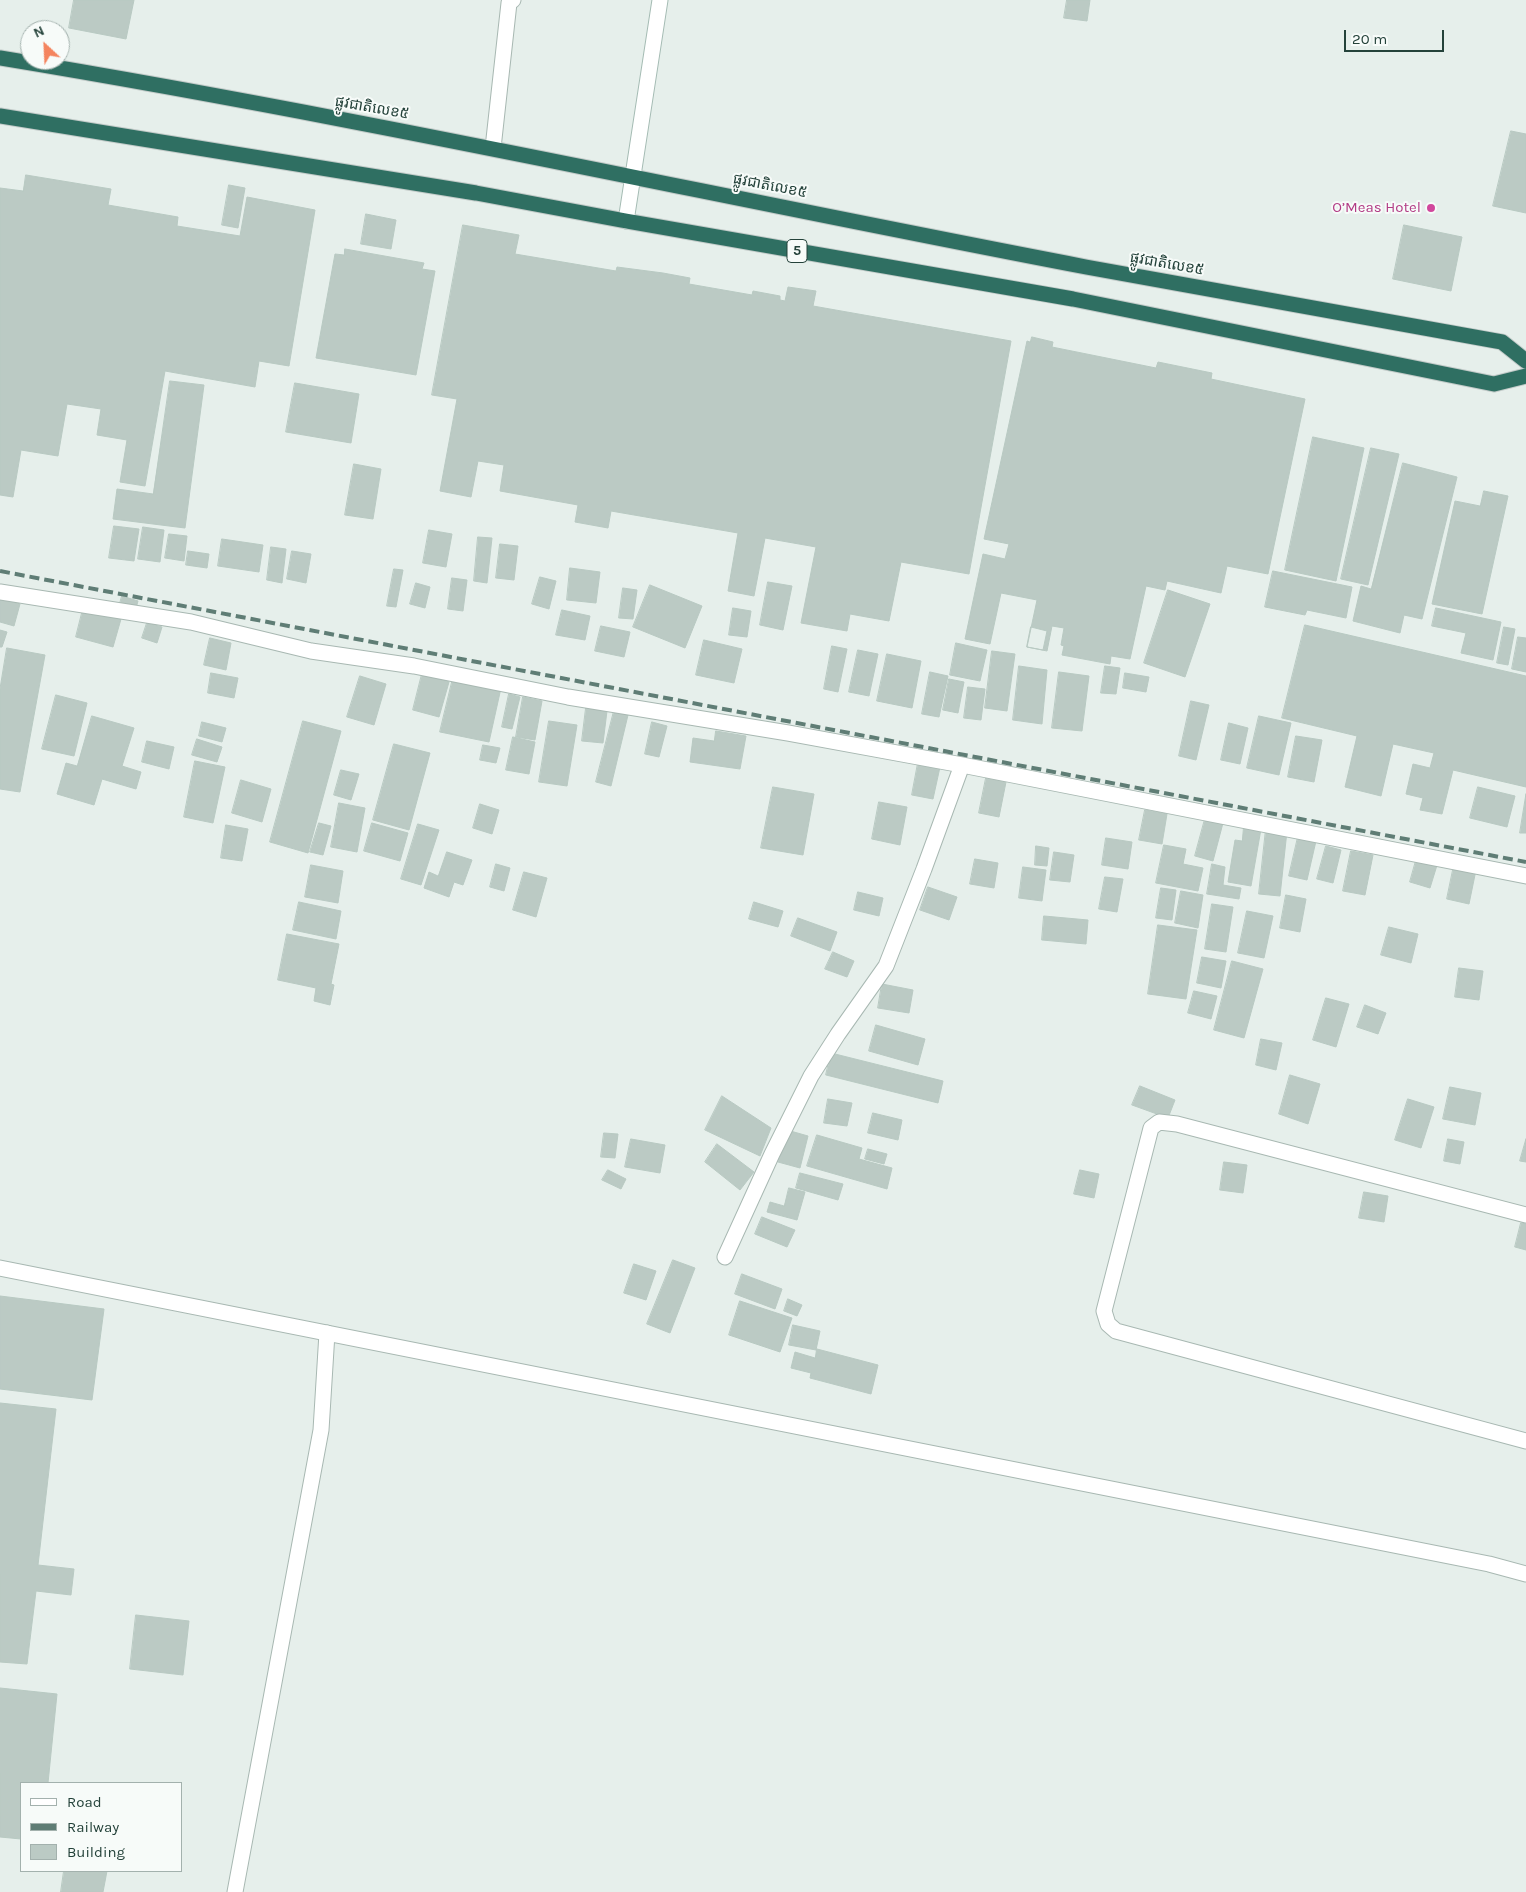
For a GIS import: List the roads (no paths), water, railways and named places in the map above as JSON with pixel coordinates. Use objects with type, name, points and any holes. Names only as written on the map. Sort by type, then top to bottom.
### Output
[{"type":"highway","name":"ផ្លូវជាតិលេខ៥","points":[[0,58],[493,148],[1086,267],[1502,342],[1526,361]]},
{"type":"highway","name":"5","points":[[0,116],[476,193],[1074,299],[1494,384],[1526,376]]},
{"type":"street","points":[[493,148],[508,3],[513,0]]},
{"type":"street","points":[[626,221],[659,0]]},
{"type":"street","points":[[0,592],[191,622],[311,651],[414,666],[568,697],[962,764],[1047,783],[1304,831],[1526,876]]},
{"type":"street","points":[[725,1257],[772,1154],[811,1076],[886,966],[924,870],[962,764]]},
{"type":"street","points":[[1526,1215],[1178,1124],[1159,1122],[1151,1128],[1104,1311],[1108,1324],[1116,1331],[1526,1441]]},
{"type":"street","points":[[0,1268],[1479,1562],[1526,1574]]},
{"type":"street","points":[[235,1892],[321,1430],[327,1334]]},
{"type":"railway","points":[[0,571],[1526,862]]},
{"type":"place","name":"O’Meas Hotel","points":[[1431,208]]}]
